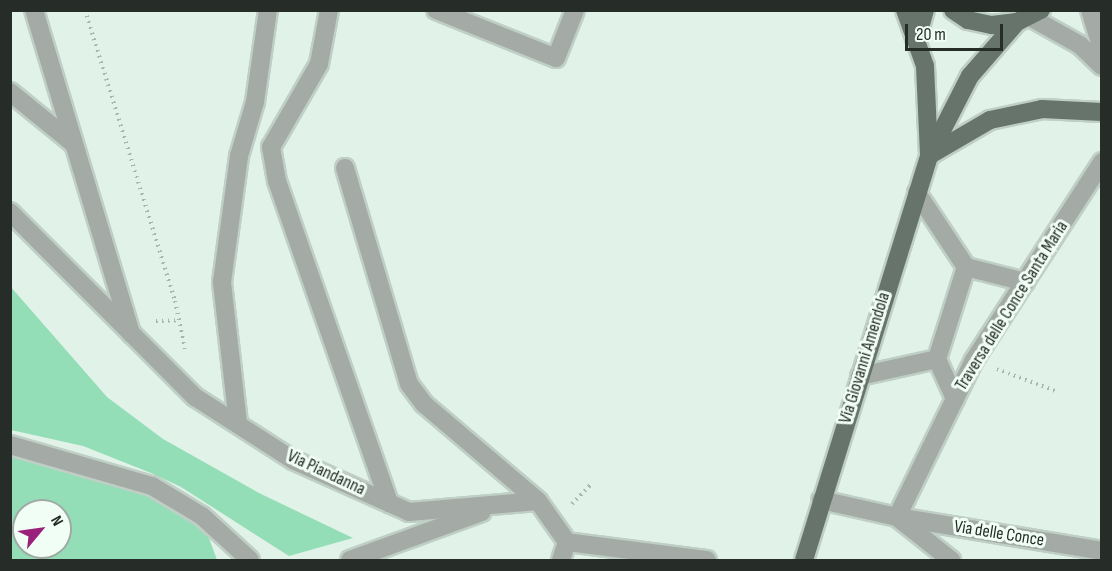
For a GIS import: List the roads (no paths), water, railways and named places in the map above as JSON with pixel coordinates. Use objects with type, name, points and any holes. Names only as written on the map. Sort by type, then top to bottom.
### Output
[{"type":"main road","points":[[905,10],[917,38]]},
{"type":"main road","name":"Via Giovanni Amendola","points":[[925,10],[917,38],[928,99],[929,156]]},
{"type":"main road","points":[[953,10],[980,23],[1029,16]]},
{"type":"main road","name":"Via Giovanni Amendola","points":[[804,561],[929,156],[970,76],[1029,16]]},
{"type":"main road","points":[[929,156],[990,120],[1042,109],[1101,112]]},
{"type":"street","points":[[34,10],[131,335]]},
{"type":"street","points":[[238,423],[222,282],[238,156],[255,102],[268,10]]},
{"type":"street","points":[[329,10],[318,64],[271,147],[277,181],[389,503]]},
{"type":"street","points":[[436,10],[556,58],[575,10]]},
{"type":"street","points":[[1090,10],[1101,49]]},
{"type":"street","points":[[1029,16],[1080,45],[1101,66]]},
{"type":"street","points":[[10,92],[74,144]]},
{"type":"street","name":"Traversa delle Conce Santa Maria","points":[[897,517],[974,360],[1101,162]]},
{"type":"street","points":[[345,168],[409,384],[424,404],[538,501],[567,542],[707,561]]},
{"type":"street","points":[[917,193],[966,267],[1024,282]]},
{"type":"street","name":"Via Piandanna","points":[[10,212],[195,397],[292,460],[409,512],[538,501]]},
{"type":"street","points":[[955,399],[937,359],[966,267]]},
{"type":"street","points":[[860,376],[937,359]]},
{"type":"street","points":[[10,445],[152,486],[202,516],[249,561]]},
{"type":"street","name":"Via delle Conce","points":[[821,500],[897,517],[1101,551]]},
{"type":"street","points":[[350,561],[500,504]]},
{"type":"street","points":[[897,517],[951,561]]},
{"type":"street","points":[[561,561],[567,542]]}]
